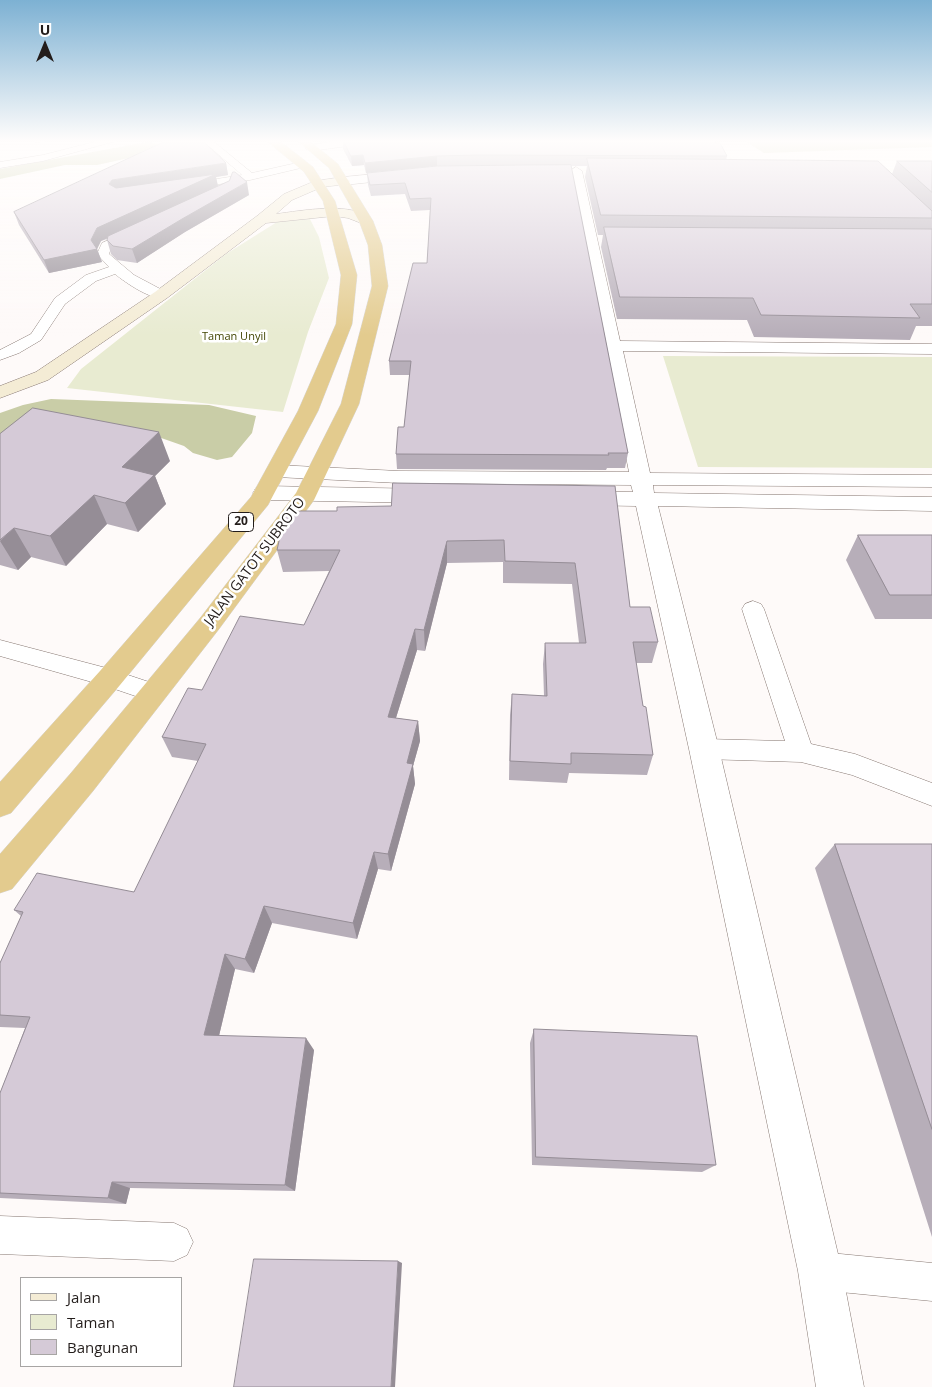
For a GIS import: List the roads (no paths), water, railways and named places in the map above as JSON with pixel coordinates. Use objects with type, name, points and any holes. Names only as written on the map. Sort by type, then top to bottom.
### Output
[{"type":"highway","name":"20","points":[[0,804],[110,678],[264,493],[308,411],[344,324],[349,275],[334,212],[330,206]]},
{"type":"highway","name":"JALAN GATOT SUBROTO","points":[[0,878],[210,623],[311,484],[350,404],[380,286],[375,245],[366,221],[357,206]]},
{"type":"main road","points":[[0,392],[42,376],[161,295],[278,206]]},
{"type":"main road","points":[[262,219],[334,212],[351,214],[366,221]]},
{"type":"street","points":[[588,206],[600,241],[612,346],[820,1271],[840,1387]]},
{"type":"street","points":[[612,346],[932,349]]},
{"type":"street","points":[[276,471],[311,484]]},
{"type":"street","points":[[264,493],[311,484],[643,488],[811,480],[932,481]]},
{"type":"street","points":[[811,480],[822,502]]},
{"type":"street","points":[[643,488],[822,502],[932,504]]},
{"type":"lane","points":[[149,226],[106,246],[103,254],[116,269],[137,285],[161,295]]},
{"type":"lane","points":[[0,355],[14,350],[36,337],[60,301],[91,278],[116,269]]},
{"type":"lane","points":[[753,609],[801,752]]},
{"type":"lane","points":[[0,648],[110,678],[153,693]]},
{"type":"lane","points":[[704,749],[801,752],[855,765],[932,795]]},
{"type":"lane","points":[[0,1235],[174,1242]]},
{"type":"lane","points":[[820,1271],[932,1282]]},
{"type":"park label","name":"Taman Unyil","points":[[234,337]]}]
